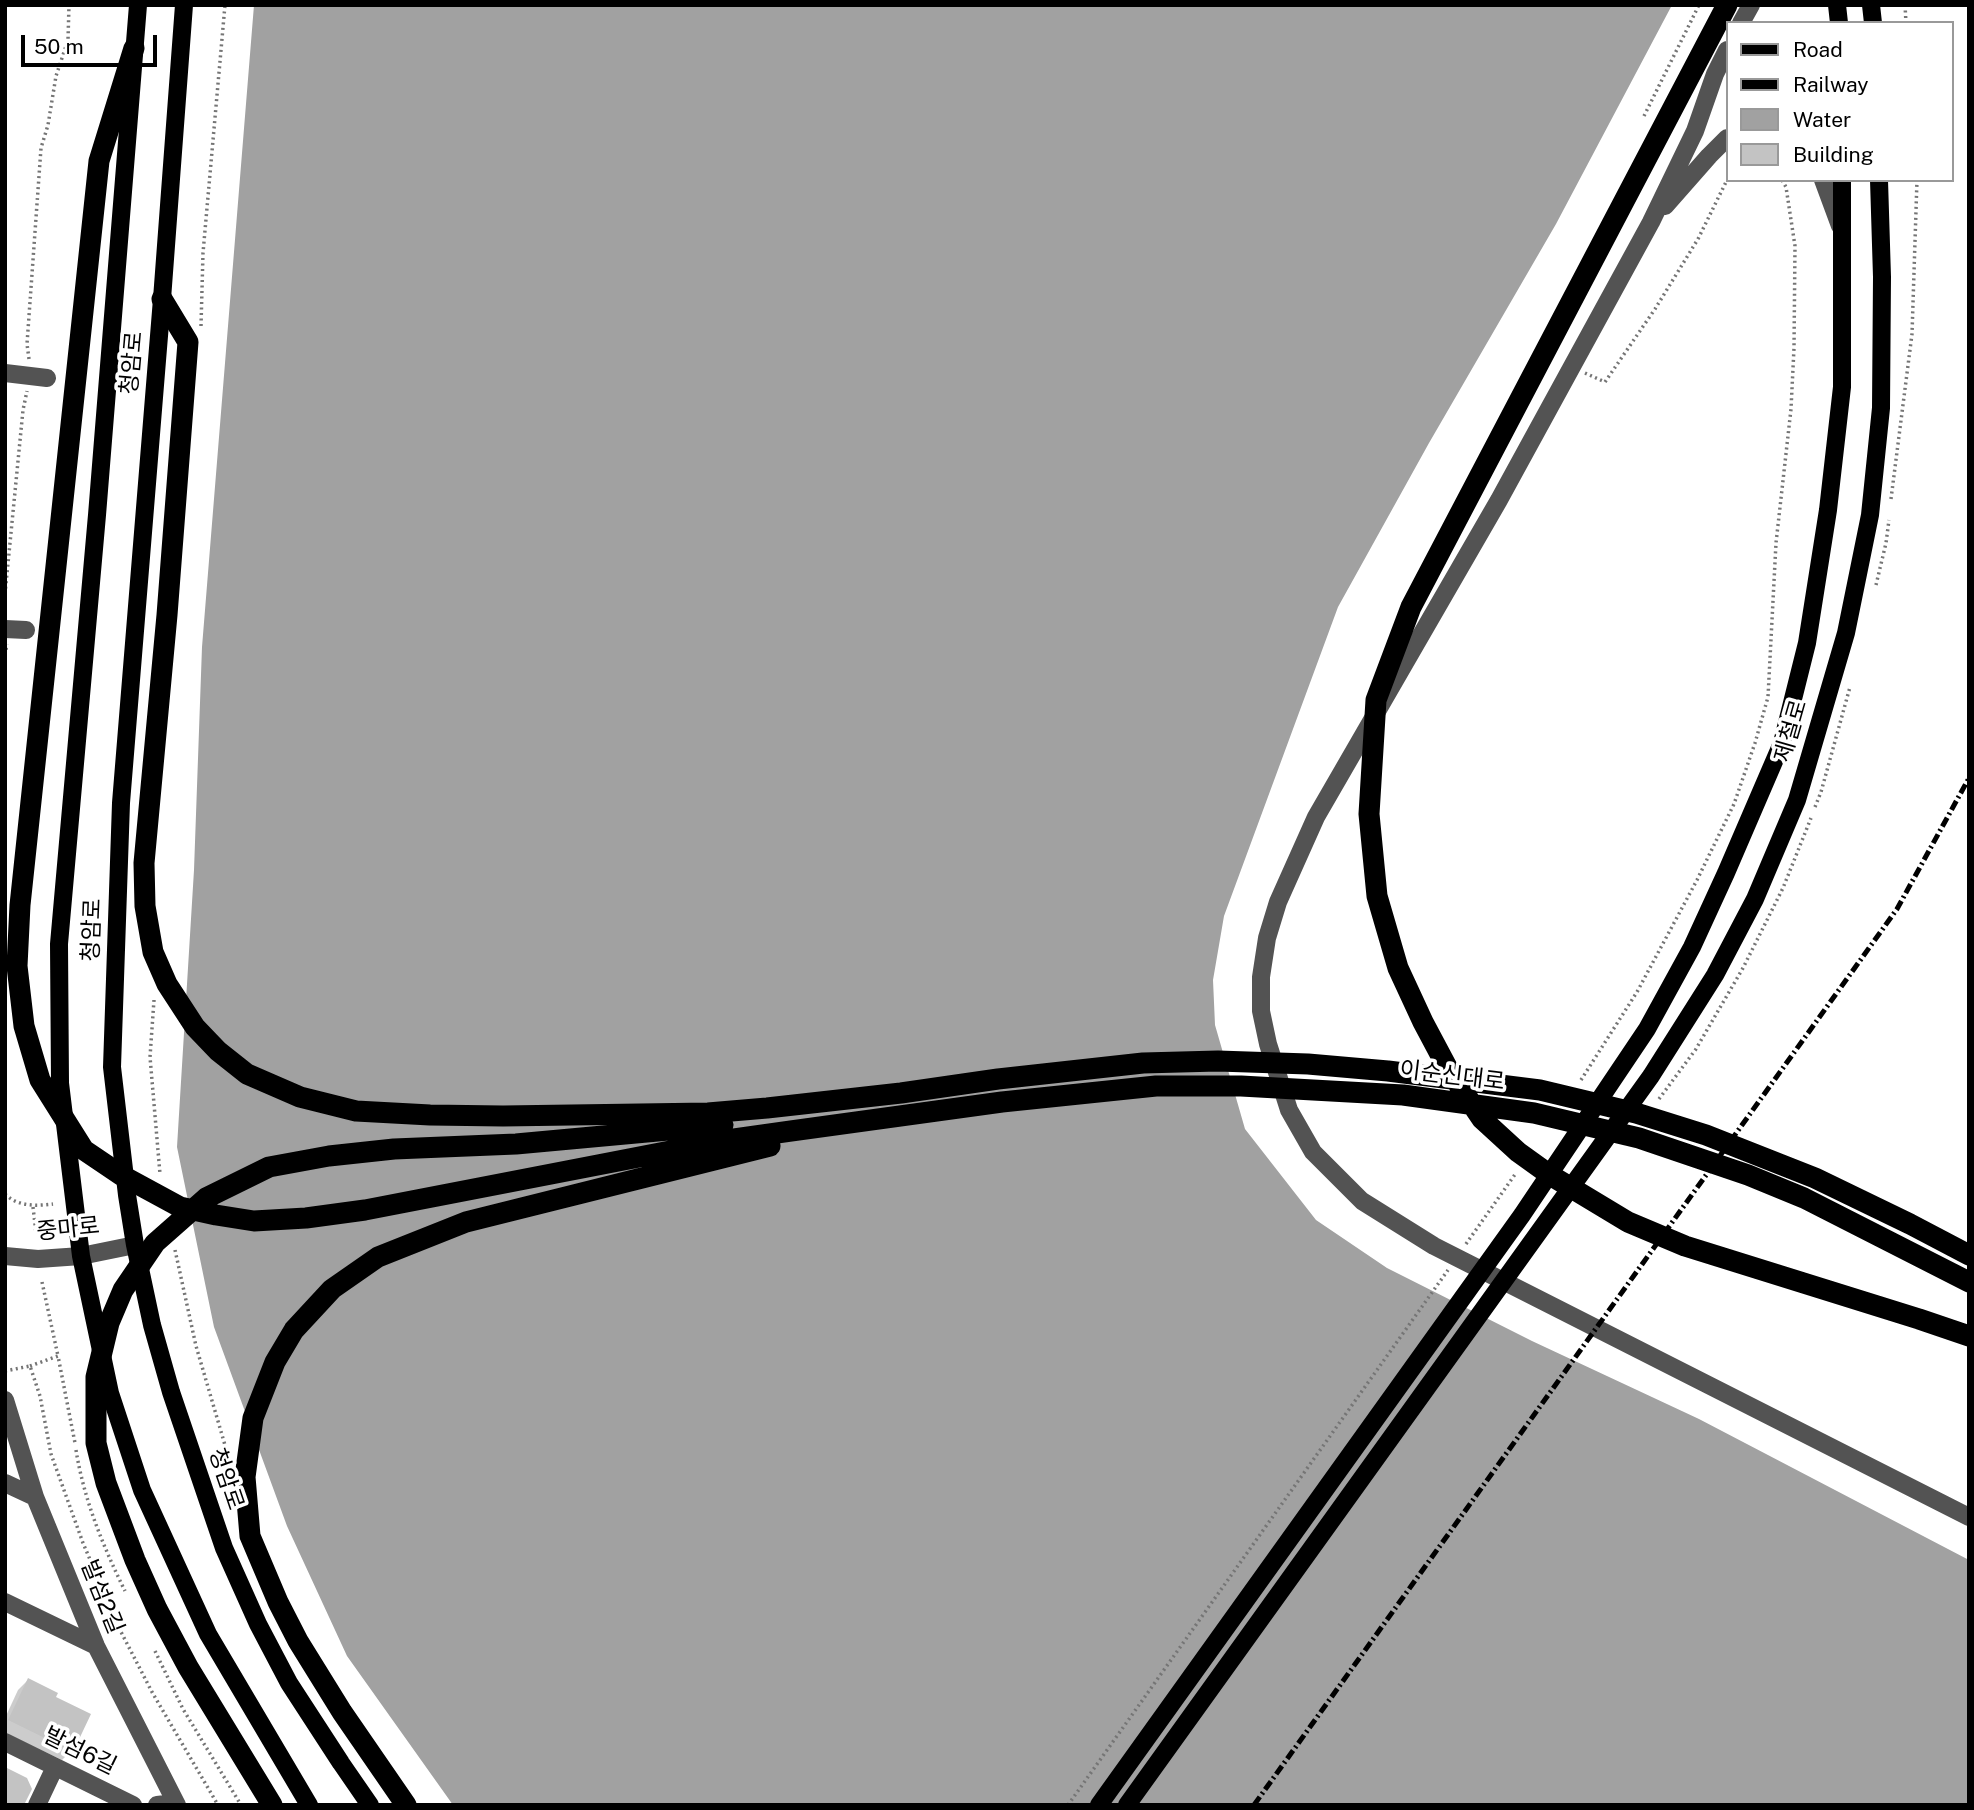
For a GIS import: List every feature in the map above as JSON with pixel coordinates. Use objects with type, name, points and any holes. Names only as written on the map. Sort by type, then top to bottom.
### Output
[{"type":"highway","points":[[1727,5],[1411,607],[1376,700],[1369,814],[1377,896],[1398,968],[1448,1069],[1482,1119],[1518,1152],[1550,1175],[1628,1222],[1685,1246],[1969,1336]]},
{"type":"highway","points":[[134,48],[99,161],[20,905],[17,966],[24,1026],[40,1080],[84,1150],[121,1175],[180,1207],[254,1221],[306,1218],[365,1210],[727,1140],[898,1117]]},
{"type":"highway","points":[[162,299],[188,342],[144,863],[145,906],[153,952],[167,984],[195,1027],[218,1051],[247,1074],[300,1097],[356,1111],[503,1116],[708,1113],[901,1093]]},
{"type":"highway","name":"이순신대로","points":[[901,1093],[1143,1063],[1218,1061],[1308,1064],[1375,1070],[1540,1090],[1636,1113],[1754,1153],[1815,1178],[1969,1255]]},
{"type":"highway","name":"이순신대로","points":[[898,1117],[1002,1102],[1156,1086],[1241,1086],[1403,1095],[1534,1113],[1639,1138],[1748,1175],[1816,1204],[1969,1282]]},
{"type":"highway","points":[[272,1805],[188,1667],[147,1587],[106,1483],[96,1443],[96,1377],[109,1323],[123,1290],[155,1243],[206,1198],[269,1167],[329,1156],[394,1149],[595,1138],[704,1127],[828,1111],[901,1093]]},
{"type":"highway","points":[[406,1805],[298,1641],[250,1536],[245,1477],[253,1418],[275,1362],[294,1330],[332,1289],[378,1258],[466,1223],[732,1155],[898,1117]]},
{"type":"main road","name":"청암로","points":[[138,5],[59,944],[60,1083],[81,1256],[110,1393],[142,1490],[208,1634],[309,1805]]},
{"type":"main road","name":"청암로","points":[[184,5],[121,803],[112,1067],[127,1195],[152,1325],[171,1392],[224,1548],[258,1624],[289,1683],[370,1805]]},
{"type":"main road","name":"제철로","points":[[1099,1805],[1522,1215],[1647,1029],[1692,947],[1782,743],[1807,643],[1828,510],[1842,387],[1842,182]]},
{"type":"main road","name":"제철로","points":[[1127,1805],[1651,1076],[1716,975],[1755,899],[1797,800],[1846,634],[1870,515],[1881,408],[1882,276],[1879,182]]},
{"type":"street","points":[[1742,21],[1751,5]]},
{"type":"street","points":[[1695,131],[1715,74],[1726,52]]},
{"type":"street","points":[[1726,82],[1695,131],[1651,222],[1505,488],[1316,817],[1278,902],[1267,938],[1261,977],[1261,1012],[1289,1110],[1312,1152],[1362,1201],[1434,1246],[1969,1517]]},
{"type":"street","points":[[1651,222],[1726,139]]},
{"type":"street","points":[[1824,182],[1840,222],[1842,262]]},
{"type":"street","points":[[5,373],[47,377]]},
{"type":"street","points":[[5,629],[26,630]]},
{"type":"street","name":"중마로","points":[[5,1256],[38,1259],[81,1256],[135,1245]]},
{"type":"street","name":"발섬2길","points":[[5,1400],[35,1497],[96,1646],[175,1804]]},
{"type":"street","points":[[5,1483],[35,1497]]},
{"type":"street","points":[[5,1602],[96,1646]]},
{"type":"street","name":"발섬6길","points":[[5,1742],[133,1805]]},
{"type":"street","points":[[37,1805],[55,1767]]},
{"type":"street","points":[[157,1805],[175,1804]]},
{"type":"path","points":[[5,594],[30,364],[27,344],[41,148],[48,125],[56,76],[68,40],[69,5]]},
{"type":"path","points":[[201,333],[203,253],[225,5]]},
{"type":"path","points":[[1681,43],[1699,5]]},
{"type":"path","points":[[1580,1081],[1637,992],[1697,880],[1734,804],[1768,697],[1776,543],[1791,409],[1794,348],[1795,246],[1783,182]]},
{"type":"path","points":[[155,988],[150,1057],[161,1178]]},
{"type":"path","points":[[1466,1244],[1520,1167]]},
{"type":"path","points":[[5,1194],[33,1206],[53,1204]]},
{"type":"path","points":[[33,1206],[36,1233]]},
{"type":"path","points":[[173,1243],[196,1346],[231,1461]]},
{"type":"path","points":[[1068,1805],[1450,1266]]},
{"type":"path","points":[[42,1282],[58,1356]]},
{"type":"path","points":[[5,1371],[30,1366],[40,1396],[51,1454],[83,1543],[114,1616],[152,1692],[218,1805]]},
{"type":"water","points":[[254,5],[1672,5],[1556,224],[1338,607],[1224,916],[1213,980],[1215,1025],[1245,1129],[1316,1220],[1387,1268],[1532,1341],[1699,1419],[1969,1560],[1969,1805],[453,1805],[347,1656],[287,1526],[214,1327],[177,1147],[194,870],[202,647]]},
{"type":"building","points":[[28,1678],[58,1693],[56,1697],[91,1714],[73,1752],[8,1720]]},
{"type":"building","points":[[5,1767],[27,1778],[32,1789],[24,1805],[5,1805]]},
{"type":"railway","points":[[1254,1805],[1897,909],[1969,778]]}]
